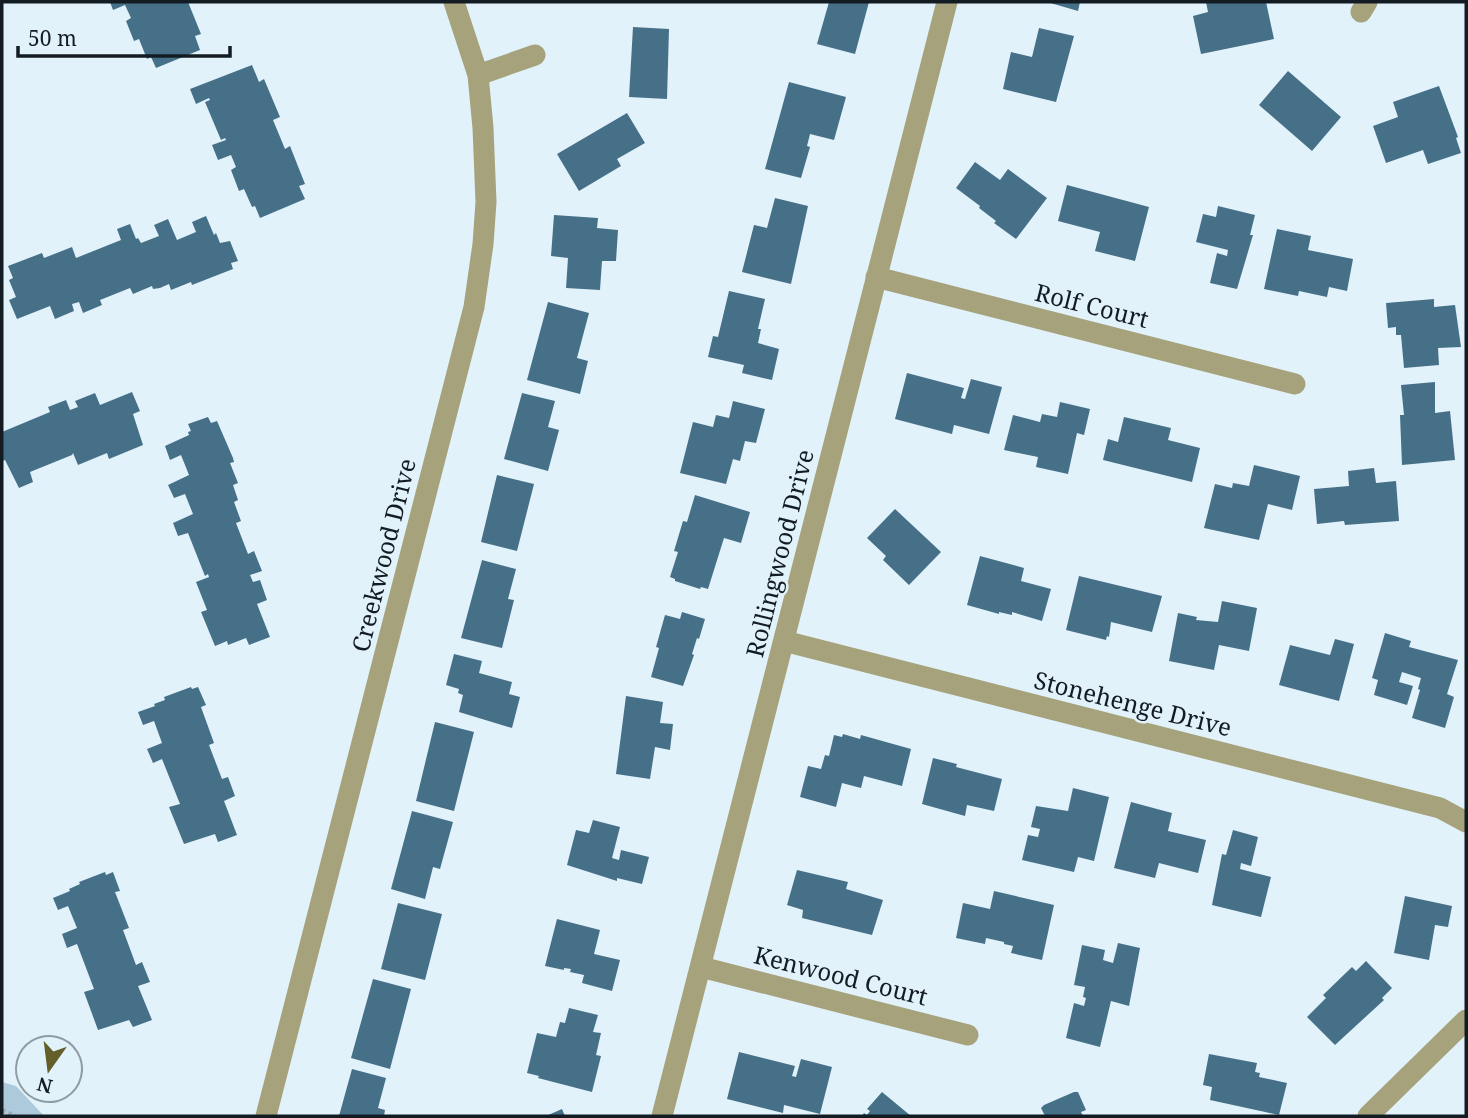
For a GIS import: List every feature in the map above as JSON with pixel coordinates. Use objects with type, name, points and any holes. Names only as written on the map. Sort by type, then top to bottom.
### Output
[{"type":"street","name":"Creekwood Drive","points":[[266,1116],[474,307],[486,202],[478,75],[454,2]]},
{"type":"street","name":"Rollingwood Drive","points":[[662,1116],[947,2]]},
{"type":"street","points":[[478,75],[535,55]]},
{"type":"street","name":"Rolf Court","points":[[876,277],[1295,384]]},
{"type":"street","name":"Stonehenge Drive","points":[[783,641],[1440,808],[1466,822]]},
{"type":"street","name":"Kenwood Court","points":[[701,967],[968,1035]]},
{"type":"street","points":[[1368,1116],[1466,1020]]},
{"type":"path","points":[[2,1110],[15,1116]]},
{"type":"shaded area","points":[[2,1082],[14,1085],[14,1104],[33,1104],[44,1116],[2,1116]]},
{"type":"building","points":[[110,2],[188,2],[201,34],[195,36],[200,50],[156,68],[151,57],[147,59],[139,39],[134,41],[126,21],[131,18],[125,5],[113,10]]},
{"type":"building","points":[[829,2],[869,2],[855,54],[817,44]]},
{"type":"building","points":[[1047,2],[1080,2],[1078,11]]},
{"type":"building","points":[[1206,2],[1266,2],[1274,39],[1201,54],[1193,16],[1208,12]]},
{"type":"building","points":[[633,27],[669,29],[667,99],[629,97]]},
{"type":"building","points":[[1039,28],[1074,36],[1056,102],[1003,89],[1011,52],[1032,57]]},
{"type":"building","points":[[252,65],[259,82],[264,79],[280,117],[273,120],[285,149],[290,146],[305,184],[299,186],[305,199],[260,218],[244,189],[239,191],[231,170],[236,167],[231,155],[218,160],[212,145],[226,140],[221,140],[205,102],[210,100],[209,98],[196,104],[190,89]]},
{"type":"building","points":[[1288,71],[1341,117],[1312,151],[1259,105]]},
{"type":"building","points":[[789,82],[846,97],[834,140],[810,134],[807,146],[810,147],[801,178],[765,169]]},
{"type":"building","points":[[1439,86],[1458,137],[1456,138],[1461,153],[1428,164],[1423,150],[1386,163],[1373,126],[1398,117],[1393,102]]},
{"type":"building","points":[[627,113],[645,143],[617,159],[621,166],[579,191],[557,154]]},
{"type":"building","points":[[975,162],[1000,180],[1008,169],[1047,198],[1016,239],[956,188]]},
{"type":"building","points":[[1067,185],[1149,207],[1135,261],[1095,251],[1100,232],[1058,221]]},
{"type":"building","points":[[775,198],[808,206],[791,284],[742,272],[754,225],[767,228]]},
{"type":"building","points":[[1218,206],[1255,215],[1250,235],[1253,235],[1237,289],[1210,283],[1217,253],[1227,256],[1228,250],[1196,242],[1203,214],[1216,217]]},
{"type":"building","points":[[554,215],[598,218],[597,228],[618,230],[616,261],[602,261],[600,290],[566,288],[568,258],[551,256]]},
{"type":"building","points":[[206,216],[220,243],[230,241],[238,261],[231,263],[233,269],[171,290],[169,284],[153,289],[152,286],[133,294],[130,288],[100,300],[102,305],[83,313],[79,302],[72,304],[74,311],[55,319],[50,306],[17,319],[9,300],[16,297],[9,280],[13,278],[8,266],[42,253],[44,258],[72,247],[76,258],[121,240],[117,229],[130,224],[136,239],[141,243],[159,236],[154,225],[168,219],[177,240],[196,232],[192,222]]},
{"type":"building","points":[[1277,229],[1311,236],[1308,250],[1353,259],[1347,291],[1329,287],[1327,297],[1299,291],[1298,296],[1264,289]]},
{"type":"building","points":[[729,291],[765,299],[758,329],[761,329],[758,343],[779,349],[772,380],[742,373],[744,365],[708,357],[713,336],[718,337]]},
{"type":"building","points":[[1434,299],[1434,307],[1455,305],[1461,347],[1438,348],[1439,365],[1404,368],[1401,335],[1396,335],[1396,327],[1388,328],[1386,303]]},
{"type":"building","points":[[548,302],[589,313],[577,358],[588,361],[580,394],[527,380]]},
{"type":"building","points":[[907,373],[964,388],[961,398],[965,399],[971,379],[1002,387],[989,434],[954,425],[952,434],[895,419]]},
{"type":"building","points":[[1435,382],[1435,413],[1450,411],[1455,460],[1402,465],[1400,415],[1404,415],[1401,385]]},
{"type":"building","points":[[132,392],[140,411],[133,414],[143,445],[109,459],[107,453],[78,465],[73,453],[30,472],[33,482],[19,488],[5,460],[2,461],[2,432],[50,412],[48,407],[66,400],[70,410],[78,407],[75,401],[95,393],[100,405]]},
{"type":"building","points":[[522,393],[555,401],[548,427],[559,430],[548,471],[504,459]]},
{"type":"building","points":[[733,401],[765,409],[756,443],[745,441],[740,461],[733,459],[726,484],[680,473],[693,422],[713,427],[716,415],[729,418]]},
{"type":"building","points":[[1060,402],[1090,409],[1084,435],[1077,433],[1068,474],[1036,467],[1038,457],[1004,450],[1013,415],[1040,422],[1042,414],[1057,417]]},
{"type":"building","points":[[208,417],[211,423],[217,421],[233,458],[234,462],[230,463],[238,483],[233,485],[238,500],[234,502],[241,521],[236,523],[248,554],[254,551],[262,571],[250,575],[253,582],[260,580],[267,600],[257,604],[270,637],[249,645],[246,638],[228,645],[227,641],[215,646],[201,612],[207,610],[196,582],[209,577],[208,574],[205,576],[188,533],[178,536],[173,523],[193,514],[185,494],[174,498],[168,485],[189,475],[181,455],[170,460],[165,446],[189,435],[188,432],[191,431],[188,424]]},
{"type":"building","points":[[1124,417],[1171,428],[1168,440],[1200,448],[1192,482],[1103,460],[1108,439],[1118,442]]},
{"type":"building","points":[[1254,465],[1300,476],[1292,510],[1268,504],[1259,540],[1204,528],[1215,484],[1232,488],[1233,483],[1249,486]]},
{"type":"building","points":[[1374,468],[1376,483],[1396,481],[1399,521],[1317,524],[1314,489],[1349,486],[1348,471]]},
{"type":"building","points":[[497,475],[534,484],[517,551],[481,542]]},
{"type":"building","points":[[695,495],[750,512],[741,543],[724,538],[708,589],[700,589],[670,577],[678,552],[674,551],[683,521],[687,522]]},
{"type":"building","points":[[895,509],[941,552],[909,585],[883,560],[886,556],[867,538]]},
{"type":"building","points":[[980,556],[1024,568],[1021,581],[1051,589],[1042,621],[1012,612],[1012,615],[999,614],[967,605]]},
{"type":"building","points":[[482,560],[516,569],[508,599],[514,600],[502,648],[461,638]]},
{"type":"building","points":[[1079,576],[1162,596],[1152,632],[1111,622],[1106,640],[1066,630]]},
{"type":"building","points":[[1222,601],[1257,608],[1249,651],[1219,645],[1214,670],[1169,661],[1178,613],[1197,617],[1196,620],[1218,622]]},
{"type":"building","points":[[682,612],[705,619],[683,686],[651,677],[665,615],[680,619]]},
{"type":"building","points":[[1385,633],[1411,641],[1409,647],[1458,660],[1447,694],[1454,697],[1445,728],[1412,718],[1421,678],[1402,672],[1399,682],[1413,686],[1407,705],[1374,695],[1378,680],[1372,678]]},
{"type":"building","points":[[1335,639],[1354,644],[1339,701],[1279,685],[1290,645],[1330,655]]},
{"type":"building","points":[[454,654],[482,661],[479,673],[512,682],[509,694],[520,697],[512,728],[459,712],[463,695],[458,693],[459,689],[446,685]]},
{"type":"building","points":[[198,687],[206,705],[201,707],[214,743],[209,745],[222,779],[228,777],[235,796],[224,801],[237,835],[218,842],[215,834],[184,844],[169,807],[180,804],[162,759],[153,763],[147,749],[162,743],[154,721],[143,725],[138,712],[155,706],[154,704],[165,700],[164,697]]},
{"type":"building","points":[[626,696],[663,702],[660,723],[673,724],[670,750],[655,747],[650,779],[616,774]]},
{"type":"building","points":[[435,722],[474,732],[454,811],[416,801]]},
{"type":"building","points":[[843,734],[860,739],[861,735],[911,749],[902,786],[864,776],[861,788],[842,783],[836,807],[800,797],[808,766],[821,769],[825,755],[829,756],[834,735],[842,737]]},
{"type":"building","points":[[933,758],[1002,779],[994,811],[967,805],[965,816],[922,804]]},
{"type":"building","points":[[1073,788],[1109,797],[1094,861],[1078,857],[1074,872],[1022,860],[1028,835],[1038,837],[1040,829],[1031,827],[1036,806],[1068,811]]},
{"type":"building","points":[[1131,802],[1172,813],[1168,831],[1206,840],[1198,873],[1159,863],[1155,878],[1114,868]]},
{"type":"building","points":[[412,811],[453,822],[440,869],[433,867],[425,899],[391,889]]},
{"type":"building","points":[[593,820],[620,827],[612,858],[619,860],[621,850],[649,857],[642,884],[617,878],[617,881],[567,865],[576,830],[589,833]]},
{"type":"building","points":[[1233,830],[1258,837],[1251,866],[1241,863],[1240,869],[1271,877],[1261,917],[1212,905],[1222,854],[1226,855]]},
{"type":"building","points":[[797,870],[848,882],[846,889],[883,900],[872,935],[802,918],[803,910],[787,905]]},
{"type":"building","points":[[105,872],[106,875],[113,872],[120,891],[115,892],[129,928],[123,930],[136,965],[142,962],[150,982],[138,986],[152,1020],[133,1027],[129,1020],[98,1030],[84,992],[94,989],[77,944],[67,948],[62,934],[77,928],[68,906],[58,910],[53,898],[70,891],[69,889],[80,884],[79,882]]},
{"type":"building","points":[[994,891],[1054,905],[1042,960],[1011,953],[1013,946],[1004,942],[986,938],[985,944],[956,938],[963,903],[990,909]]},
{"type":"building","points":[[1405,896],[1452,906],[1448,927],[1435,925],[1429,960],[1394,953]]},
{"type":"building","points":[[398,903],[442,914],[425,980],[381,969]]},
{"type":"building","points":[[557,919],[600,930],[594,954],[620,960],[612,991],[582,983],[584,975],[570,972],[571,969],[545,966]]},
{"type":"building","points":[[1118,943],[1140,948],[1129,1006],[1111,1001],[1100,1047],[1066,1038],[1074,1003],[1084,1006],[1086,998],[1083,997],[1085,987],[1074,985],[1082,945],[1105,950],[1103,960],[1113,963]]},
{"type":"building","points":[[1366,961],[1392,988],[1382,998],[1384,1000],[1335,1045],[1307,1017],[1326,998],[1323,995],[1352,967],[1356,971]]},
{"type":"building","points":[[373,979],[411,989],[390,1069],[351,1058]]},
{"type":"building","points":[[569,1008],[598,1015],[593,1032],[601,1033],[596,1055],[601,1056],[592,1092],[527,1073],[537,1033],[556,1037],[560,1022],[565,1023]]},
{"type":"building","points":[[739,1052],[795,1066],[792,1076],[796,1077],[801,1059],[832,1067],[820,1114],[784,1105],[783,1113],[727,1099]]},
{"type":"building","points":[[1209,1054],[1257,1063],[1255,1072],[1260,1073],[1259,1077],[1287,1083],[1279,1115],[1210,1100],[1212,1087],[1203,1085]]},
{"type":"building","points":[[352,1069],[386,1078],[378,1108],[385,1110],[384,1116],[339,1116]]},
{"type":"building","points":[[882,1092],[911,1116],[862,1116],[864,1113],[867,1115],[870,1111],[867,1109]]},
{"type":"building","points":[[1078,1092],[1086,1110],[1081,1112],[1083,1116],[1045,1116],[1041,1108],[1044,1105]]},
{"type":"building","points":[[562,1109],[565,1116],[546,1116]]}]
